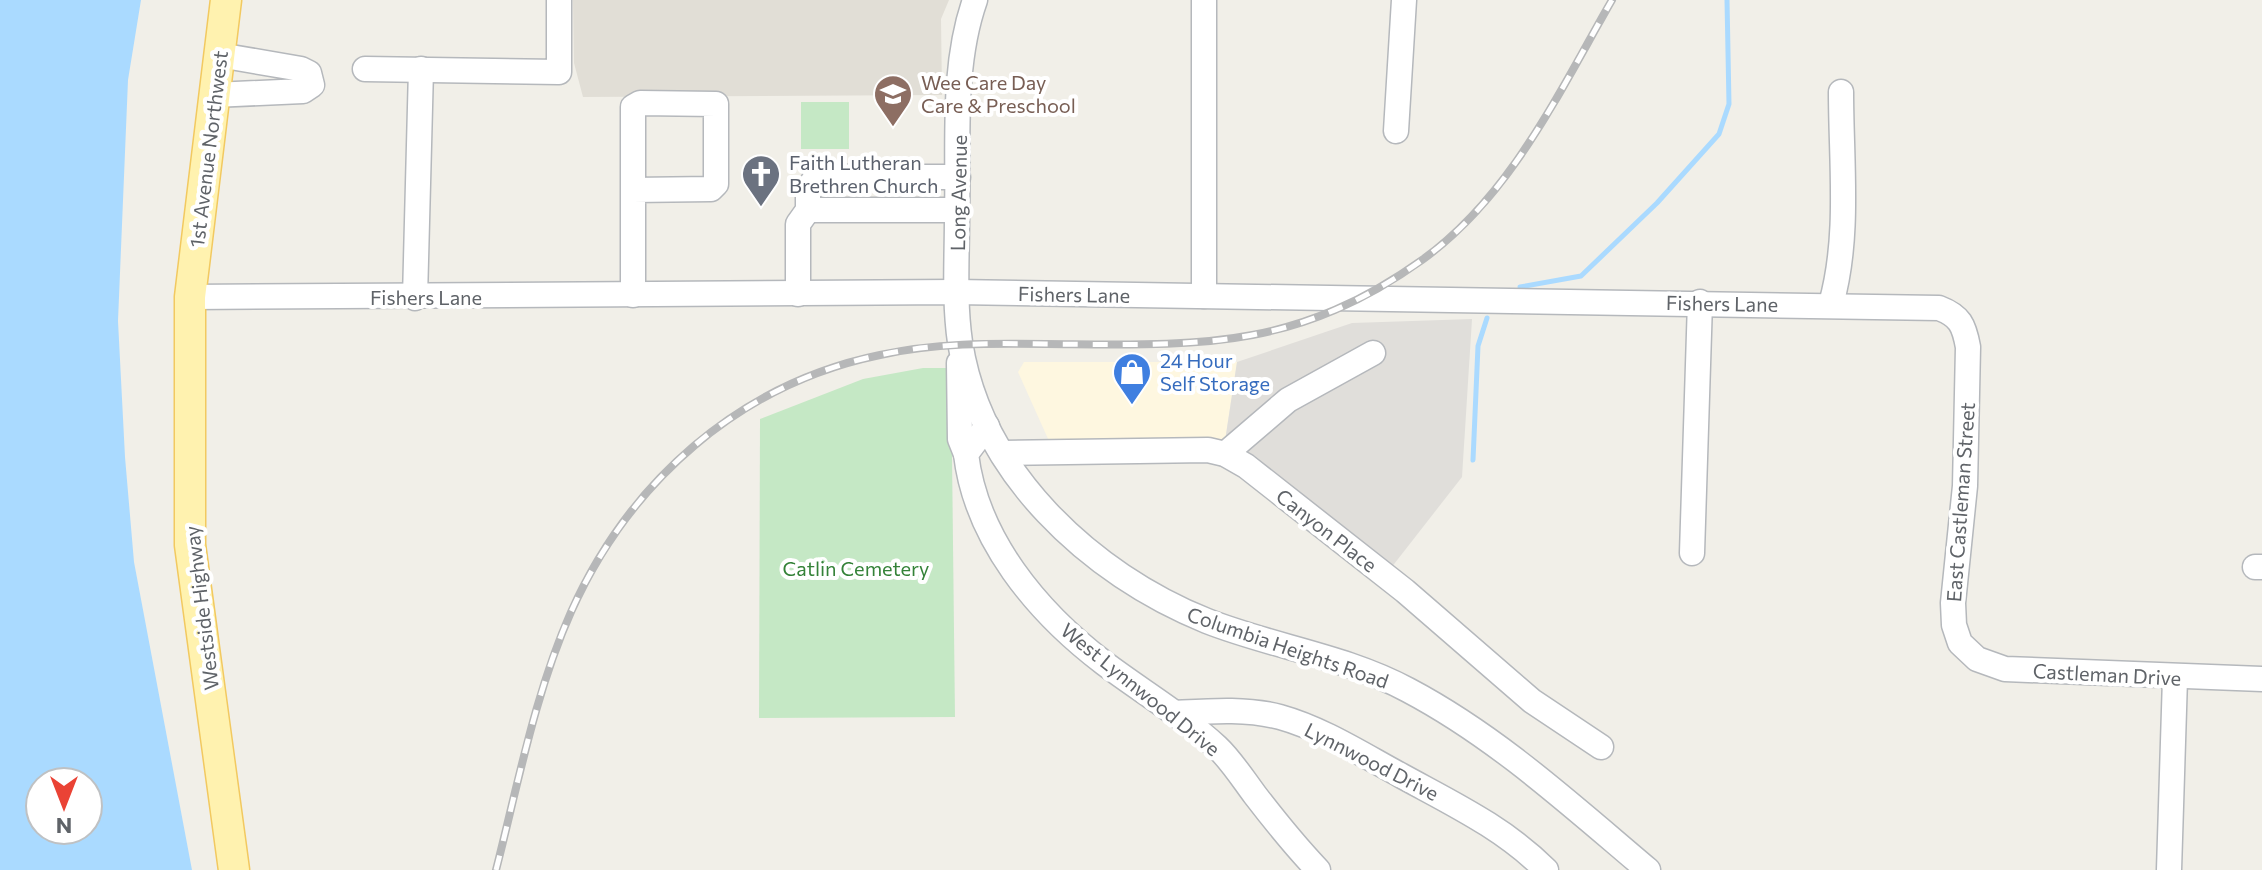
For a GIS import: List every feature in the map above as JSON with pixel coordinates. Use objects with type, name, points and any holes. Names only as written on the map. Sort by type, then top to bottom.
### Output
[{"type":"main road","name":"1st Avenue Northwest","points":[[190,297],[226,0]]},
{"type":"main road","name":"Westside Highway","points":[[190,297],[190,545],[234,870]]},
{"type":"street","points":[[365,69],[559,72],[559,0]]},
{"type":"street","name":"Long Avenue","points":[[956,292],[962,48],[975,0]]},
{"type":"street","points":[[1204,0],[1204,296]]},
{"type":"street","points":[[1396,131],[1404,0]]},
{"type":"street","points":[[214,95],[303,91],[312,85],[309,73],[301,69],[219,55]]},
{"type":"street","points":[[415,298],[421,69]]},
{"type":"street","points":[[1831,304],[1839,275],[1841,248],[1841,92]]},
{"type":"street","points":[[633,190],[705,190],[716,184],[716,104],[640,103],[633,107],[633,190],[633,295]]},
{"type":"street","points":[[798,294],[798,224],[808,210],[808,189],[816,177],[958,177]]},
{"type":"street","points":[[808,210],[958,210]]},
{"type":"street","name":"Fishers Lane","points":[[190,297],[415,298],[956,292],[1831,304],[1939,308],[1957,315]]},
{"type":"street","name":"Columbia Heights Road","points":[[956,292],[961,344],[987,426],[1031,495],[1063,530],[1132,583],[1206,621],[1358,668],[1406,689],[1505,752],[1648,870]]},
{"type":"street","points":[[1692,553],[1700,302]]},
{"type":"street","name":"East Castleman Street","points":[[1957,315],[1965,328],[1968,347],[1965,486],[1953,603],[1960,643]]},
{"type":"street","name":"West Lynnwood Drive","points":[[961,344],[957,387],[960,439],[977,508],[1014,571],[1040,603],[1102,661],[1219,749],[1284,833],[1318,870]]},
{"type":"street","points":[[1225,454],[1288,400],[1373,353]]},
{"type":"street","points":[[966,454],[987,426]]},
{"type":"street","name":"Canyon Place","points":[[1002,453],[1208,450],[1225,454],[1246,466],[1405,591],[1532,701],[1601,747]]},
{"type":"street","name":"Castleman Drive","points":[[1960,643],[1977,659],[2005,669],[2262,679]]},
{"type":"street","points":[[2169,870],[2175,678]]},
{"type":"street","name":"Lynnwood Drive","points":[[1175,713],[1216,710],[1280,717],[1343,743],[1472,812],[1528,852],[1546,870]]},
{"type":"shaded area","points":[[573,0],[949,0],[941,19],[942,95],[583,97],[574,63]]},
{"type":"shaded area","points":[[1472,319],[1462,477],[1391,568],[1225,441],[1237,362],[1352,323]]},
{"type":"shaded area","name":"24 Hour Self Storage","points":[[1024,362],[1237,362],[1225,441],[1049,441],[1018,372]]},
{"type":"green space","points":[[801,102],[849,102],[849,149],[801,149]]},
{"type":"green space","name":"Catlin Cemetery","points":[[923,368],[951,368],[955,717],[759,718],[760,419],[863,379]]},
{"type":"water","points":[[0,0],[141,0],[128,80],[118,321],[125,457],[134,562],[192,870],[0,870]]},
{"type":"waterway","points":[[1520,287],[1581,276],[1657,203],[1719,134],[1729,104],[1727,0]]},
{"type":"waterway","points":[[1473,460],[1478,346],[1487,318]]},
{"type":"railway","points":[[496,870],[537,707],[571,612],[595,565],[624,521],[657,481],[694,446],[736,415],[780,389],[829,369],[880,355],[963,345],[1196,342],[1242,337],[1286,327],[1330,312],[1375,290],[1422,260],[1454,234],[1482,205],[1507,174],[1552,106],[1612,0]]},
{"type":"place","name":"Wee Care Day Care & Preschool","points":[[893,128]]},
{"type":"place","name":"Faith Lutheran Brethren Church","points":[[761,208]]},
{"type":"place","name":"24 Hour Self Storage","points":[[1132,406]]}]
